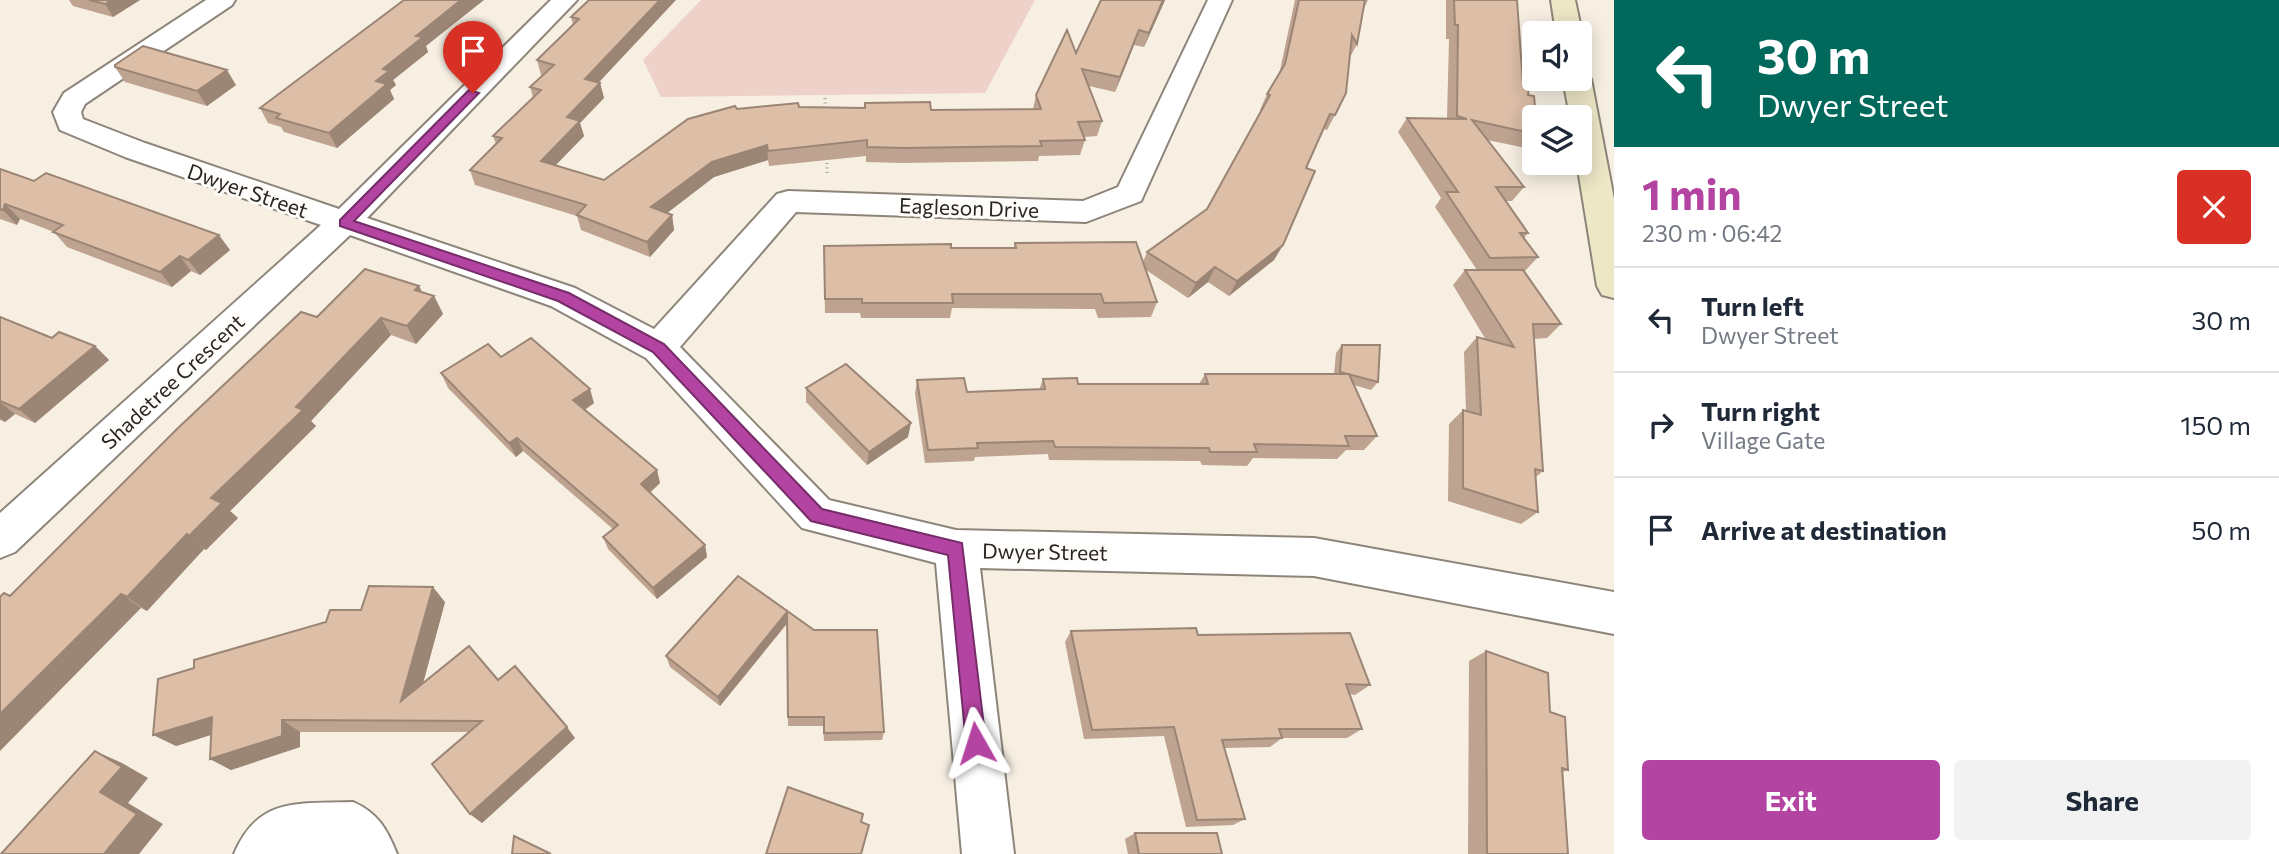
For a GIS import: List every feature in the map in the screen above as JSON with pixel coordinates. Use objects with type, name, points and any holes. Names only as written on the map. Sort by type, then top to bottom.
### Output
[{"type":"street","name":"Dwyer Street","points":[[223,0],[74,99],[66,112],[70,124],[135,150],[564,297],[659,348],[817,515],[956,549],[1314,557],[1614,613]]},
{"type":"street","name":"Shadetree Crescent","points":[[0,540],[344,223],[565,0]]},
{"type":"street","name":"Eagleson Drive","points":[[659,348],[788,201],[1086,212],[1130,194],[1220,0]]},
{"type":"street","points":[[1563,0],[1567,21]]},
{"type":"street","points":[[1579,91],[1614,286]]},
{"type":"street","points":[[956,549],[988,854]]},
{"type":"street","points":[[260,854],[283,830],[353,828],[370,854]]},
{"type":"path","points":[[825,98],[826,124]]},
{"type":"path","points":[[827,150],[828,202]]},
{"type":"shaded area","points":[[701,0],[1035,0],[985,93],[661,97],[643,60]]},
{"type":"building","points":[[89,0],[112,0],[105,4]]},
{"type":"building","points":[[404,0],[461,0],[416,36],[423,37],[383,69],[389,71],[376,81],[387,84],[329,133],[276,118],[280,114],[260,108]]},
{"type":"building","points":[[589,0],[660,0],[585,79],[600,83],[567,117],[580,121],[541,161],[604,180],[688,119],[735,106],[737,109],[798,103],[799,107],[865,108],[865,103],[930,102],[931,110],[1041,109],[1036,95],[1067,30],[1076,53],[1101,0],[1163,0],[1149,33],[1139,30],[1120,77],[1082,69],[1102,121],[1078,122],[1085,140],[1040,141],[1042,146],[904,148],[867,147],[867,140],[768,151],[767,145],[712,162],[651,207],[672,215],[647,242],[577,215],[586,205],[470,170],[502,138],[493,136],[541,90],[530,87],[554,65],[537,60],[579,19],[571,17]]},
{"type":"building","points":[[1299,0],[1365,0],[1357,44],[1352,35],[1346,93],[1335,115],[1330,114],[1306,168],[1315,171],[1283,245],[1237,281],[1215,267],[1196,283],[1147,252],[1207,209],[1285,64]]},
{"type":"building","points":[[1454,0],[1517,0],[1522,91],[1528,91],[1528,95],[1534,96],[1535,105],[1522,105],[1522,131],[1472,120],[1524,187],[1496,187],[1528,233],[1520,233],[1538,257],[1490,258],[1446,192],[1458,192],[1407,118],[1467,119],[1457,116],[1458,25],[1455,25]]},
{"type":"building","points":[[143,46],[227,70],[197,91],[115,67]]},
{"type":"building","points":[[0,169],[34,181],[46,173],[219,235],[188,260],[180,256],[160,272],[53,232],[63,225],[5,204],[3,210],[0,209]]},
{"type":"building","points":[[1136,242],[1157,302],[1104,303],[1101,294],[952,294],[953,303],[862,303],[862,299],[825,299],[824,246],[951,244],[951,248],[1016,248],[1015,243]]},
{"type":"building","points":[[365,269],[419,286],[415,290],[434,296],[407,326],[381,318],[296,407],[303,410],[211,498],[222,503],[189,536],[187,534],[127,597],[121,594],[0,714],[0,597],[4,593],[10,596],[177,429],[301,312],[317,317]]},
{"type":"building","points":[[1465,270],[1523,270],[1561,324],[1533,324],[1543,471],[1535,469],[1538,512],[1463,488],[1463,410],[1481,415],[1477,337],[1514,347]]},
{"type":"building","points":[[0,317],[52,338],[59,332],[95,346],[19,409],[0,401]]},
{"type":"building","points":[[531,338],[590,389],[573,400],[657,470],[641,484],[705,545],[653,588],[603,537],[618,525],[517,438],[509,443],[441,373],[488,344],[501,357]]},
{"type":"building","points":[[1342,345],[1380,345],[1378,382],[1340,372]]},
{"type":"building","points":[[846,364],[911,423],[869,452],[806,388]]},
{"type":"building","points":[[1205,374],[1349,374],[1377,436],[1345,436],[1349,446],[1254,444],[1257,452],[1210,452],[1209,448],[1055,447],[1053,441],[977,443],[978,448],[928,450],[917,380],[964,378],[967,392],[1045,389],[1043,379],[1077,378],[1078,384],[1208,384]]},
{"type":"building","points":[[738,576],[814,630],[877,630],[884,732],[824,733],[824,717],[788,717],[787,612],[718,697],[666,656]]},
{"type":"building","points":[[369,586],[433,587],[401,701],[469,646],[498,680],[515,666],[567,727],[470,814],[432,764],[482,721],[282,720],[282,736],[210,759],[212,717],[153,735],[158,679],[194,668],[194,660],[326,622],[330,610],[361,610]]},
{"type":"building","points":[[1196,628],[1198,635],[1350,633],[1370,685],[1346,684],[1362,729],[1279,729],[1282,738],[1222,740],[1245,819],[1197,820],[1174,727],[1092,730],[1071,631]]},
{"type":"building","points":[[1486,651],[1548,673],[1550,712],[1565,717],[1568,770],[1562,768],[1568,854],[1487,854]]},
{"type":"building","points":[[95,751],[122,767],[100,792],[137,814],[104,854],[1,854]]},
{"type":"building","points":[[788,787],[863,814],[861,822],[869,825],[861,854],[766,854]]},
{"type":"building","points":[[1135,833],[1217,833],[1222,854],[1139,854]]},
{"type":"building","points":[[514,836],[551,854],[512,854]]},
{"type":"route","points":[[473,93],[344,223],[564,297],[659,348],[817,515],[956,549],[976,743]]}]
